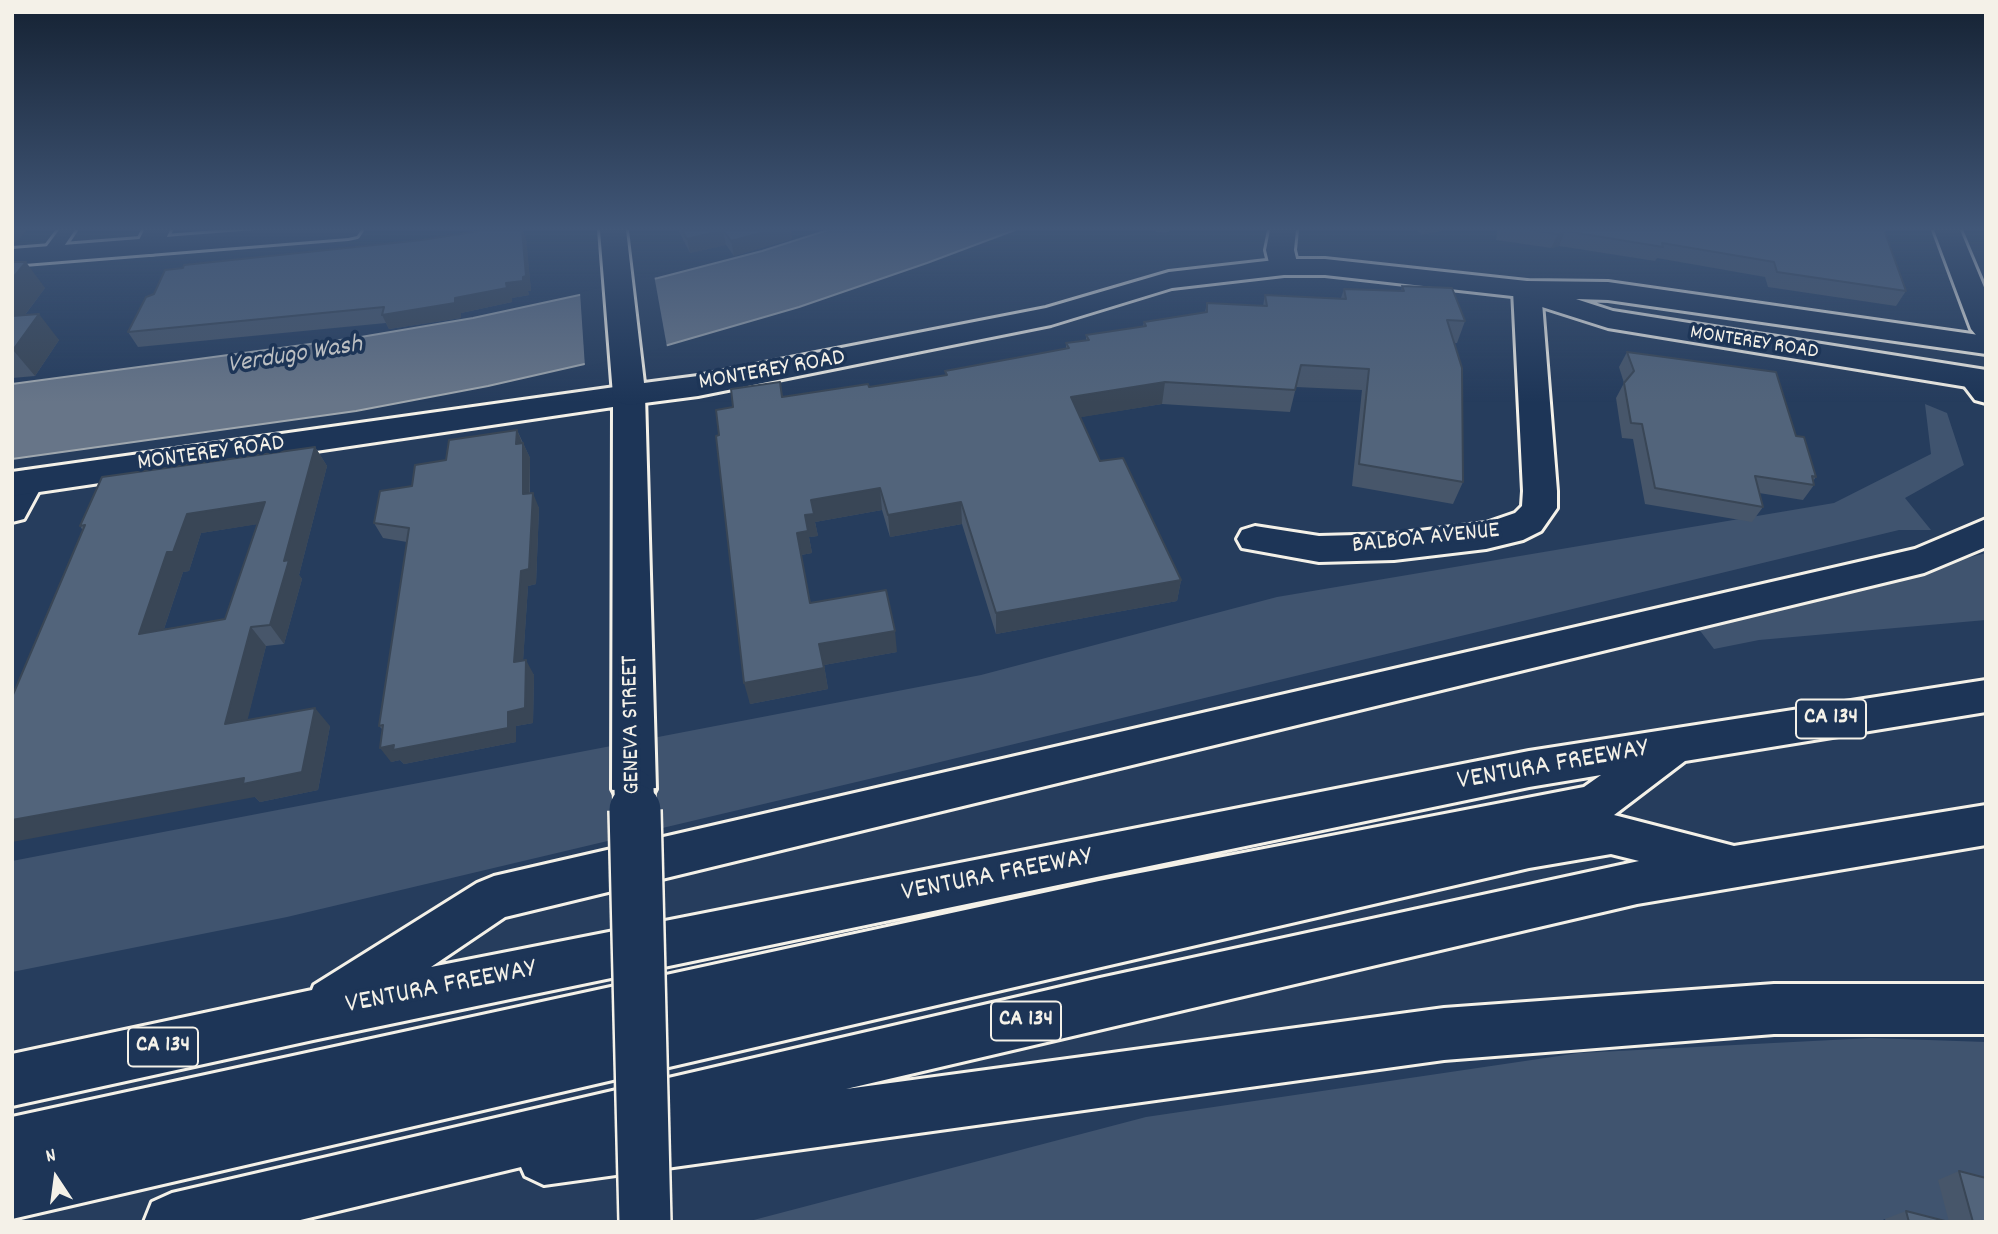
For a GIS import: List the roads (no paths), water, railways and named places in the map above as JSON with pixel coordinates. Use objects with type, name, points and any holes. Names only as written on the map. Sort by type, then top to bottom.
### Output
[{"type":"main road","name":"GENEVA STREET","points":[[618,288],[629,395],[634,789],[645,1222]]},
{"type":"main road","name":"MONTEREY ROAD","points":[[17,492],[765,373],[1051,316],[1144,288]]},
{"type":"main road","name":"MONTEREY ROAD","points":[[1508,288],[1608,291],[1986,345]]},
{"type":"main road","points":[[1970,288],[1986,329]]},
{"type":"main road","name":"MONTEREY ROAD","points":[[1527,290],[1578,311],[1608,319],[1983,377]]},
{"type":"main road","name":"BALBOA AVENUE","points":[[1255,539],[1319,549],[1394,547],[1486,536],[1510,531],[1528,522],[1539,508],[1540,491],[1527,290]]},
{"type":"main road","points":[[313,1015],[494,898],[1553,650],[1924,560],[1986,532]]},
{"type":"main road","name":"VENTURA FREEWAY","points":[[12,1080],[313,1015],[1502,775],[1986,696]]},
{"type":"main road","points":[[12,1144],[1099,903],[1595,804],[1677,745]]},
{"type":"main road","name":"CA 134","points":[[172,1222],[1127,997],[1637,883],[1986,825]]},
{"type":"main road","points":[[12,1191],[350,1112],[1529,848],[1611,834],[1737,866]]},
{"type":"main road","points":[[317,1188],[1444,1034],[1774,1009],[1986,1009]]},
{"type":"water","name":"Verdugo Wash","points":[[614,288],[855,288],[668,345],[488,386],[356,411],[12,459],[12,384],[355,338],[473,318]]}]
